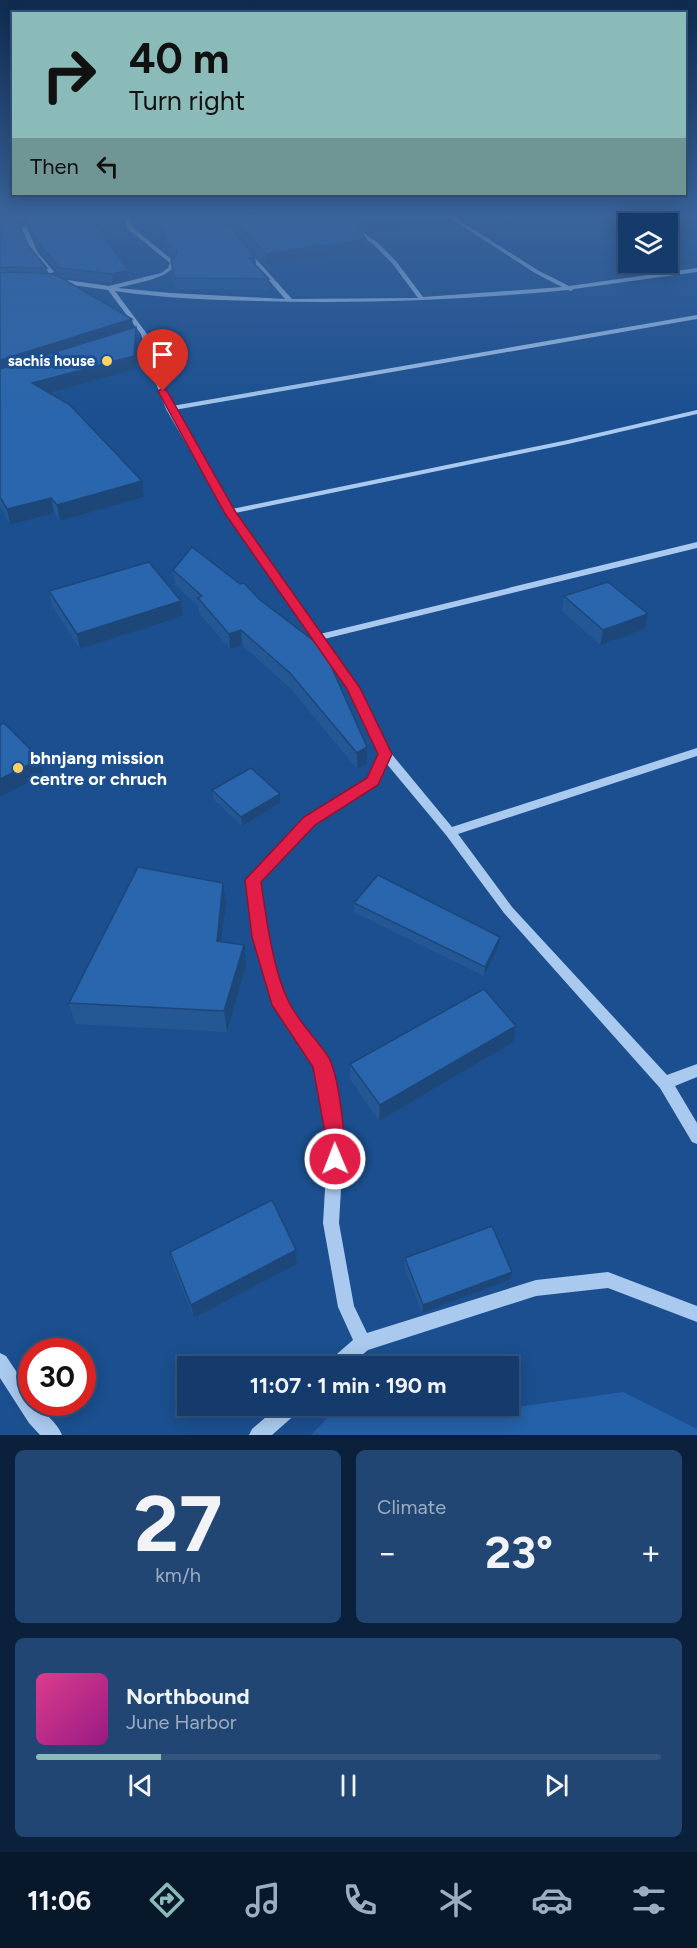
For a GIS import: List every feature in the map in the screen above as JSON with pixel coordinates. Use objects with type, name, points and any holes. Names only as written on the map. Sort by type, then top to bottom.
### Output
[{"type":"street","points":[[68,281],[100,284],[110,288],[187,295],[290,299],[467,298],[571,290],[628,281]]},
{"type":"street","points":[[110,288],[137,281]]},
{"type":"street","points":[[274,281],[290,299]]},
{"type":"street","points":[[408,281],[421,298]]},
{"type":"street","points":[[554,281],[571,290]]},
{"type":"street","points":[[110,288],[139,336],[170,409],[230,512],[353,688],[385,754],[450,832],[508,910],[665,1083],[697,1137]]},
{"type":"street","points":[[170,409],[697,317]]},
{"type":"street","points":[[230,512],[568,442],[697,412]]},
{"type":"street","points":[[318,638],[697,545]]},
{"type":"street","points":[[450,832],[697,752]]},
{"type":"street","points":[[363,1343],[346,1307],[331,1223],[336,1138],[322,1064],[280,1005],[261,937],[253,880],[310,821],[373,781],[385,754]]},
{"type":"street","points":[[665,1083],[697,1070]]},
{"type":"street","points":[[348,1356],[363,1343],[536,1288],[608,1280],[697,1314]]},
{"type":"street","points":[[0,1362],[35,1417],[52,1435]]},
{"type":"street","points":[[258,1435],[280,1416]]},
{"type":"shaded area","points":[[623,1392],[697,1429],[697,1435],[311,1435],[329,1416],[519,1416],[519,1407]]},
{"type":"building","points":[[0,281],[66,281],[132,319],[0,360]]},
{"type":"building","points":[[136,327],[134,356],[32,383],[70,405],[142,481],[57,505],[51,498],[7,509],[0,497],[0,369]]},
{"type":"building","points":[[192,547],[240,584],[244,583],[259,599],[323,648],[367,747],[357,753],[290,673],[241,630],[229,634],[198,598],[202,596],[173,570]]},
{"type":"building","points":[[149,562],[181,601],[77,634],[49,591]]},
{"type":"building","points":[[608,582],[648,614],[603,630],[564,596]]},
{"type":"building","points":[[4,723],[40,759],[0,779],[0,725]]},
{"type":"building","points":[[251,768],[280,794],[241,817],[212,790]]},
{"type":"building","points":[[138,867],[223,883],[217,941],[244,945],[224,1011],[69,1003]]},
{"type":"building","points":[[378,875],[500,937],[485,967],[354,903]]},
{"type":"building","points":[[484,989],[516,1026],[380,1105],[350,1064]]},
{"type":"building","points":[[272,1200],[296,1250],[191,1305],[170,1252]]},
{"type":"building","points":[[492,1226],[512,1272],[423,1305],[405,1258]]},
{"type":"place","name":"sachis house","points":[[107,361]]},
{"type":"place","name":"bhnjang mission centre or chruch","points":[[18,768]]},
{"type":"route","points":[[163,391],[170,409],[230,512],[353,688],[385,754],[373,781],[310,821],[253,880],[261,937],[280,1005],[322,1064],[336,1138],[335,1159]]}]
